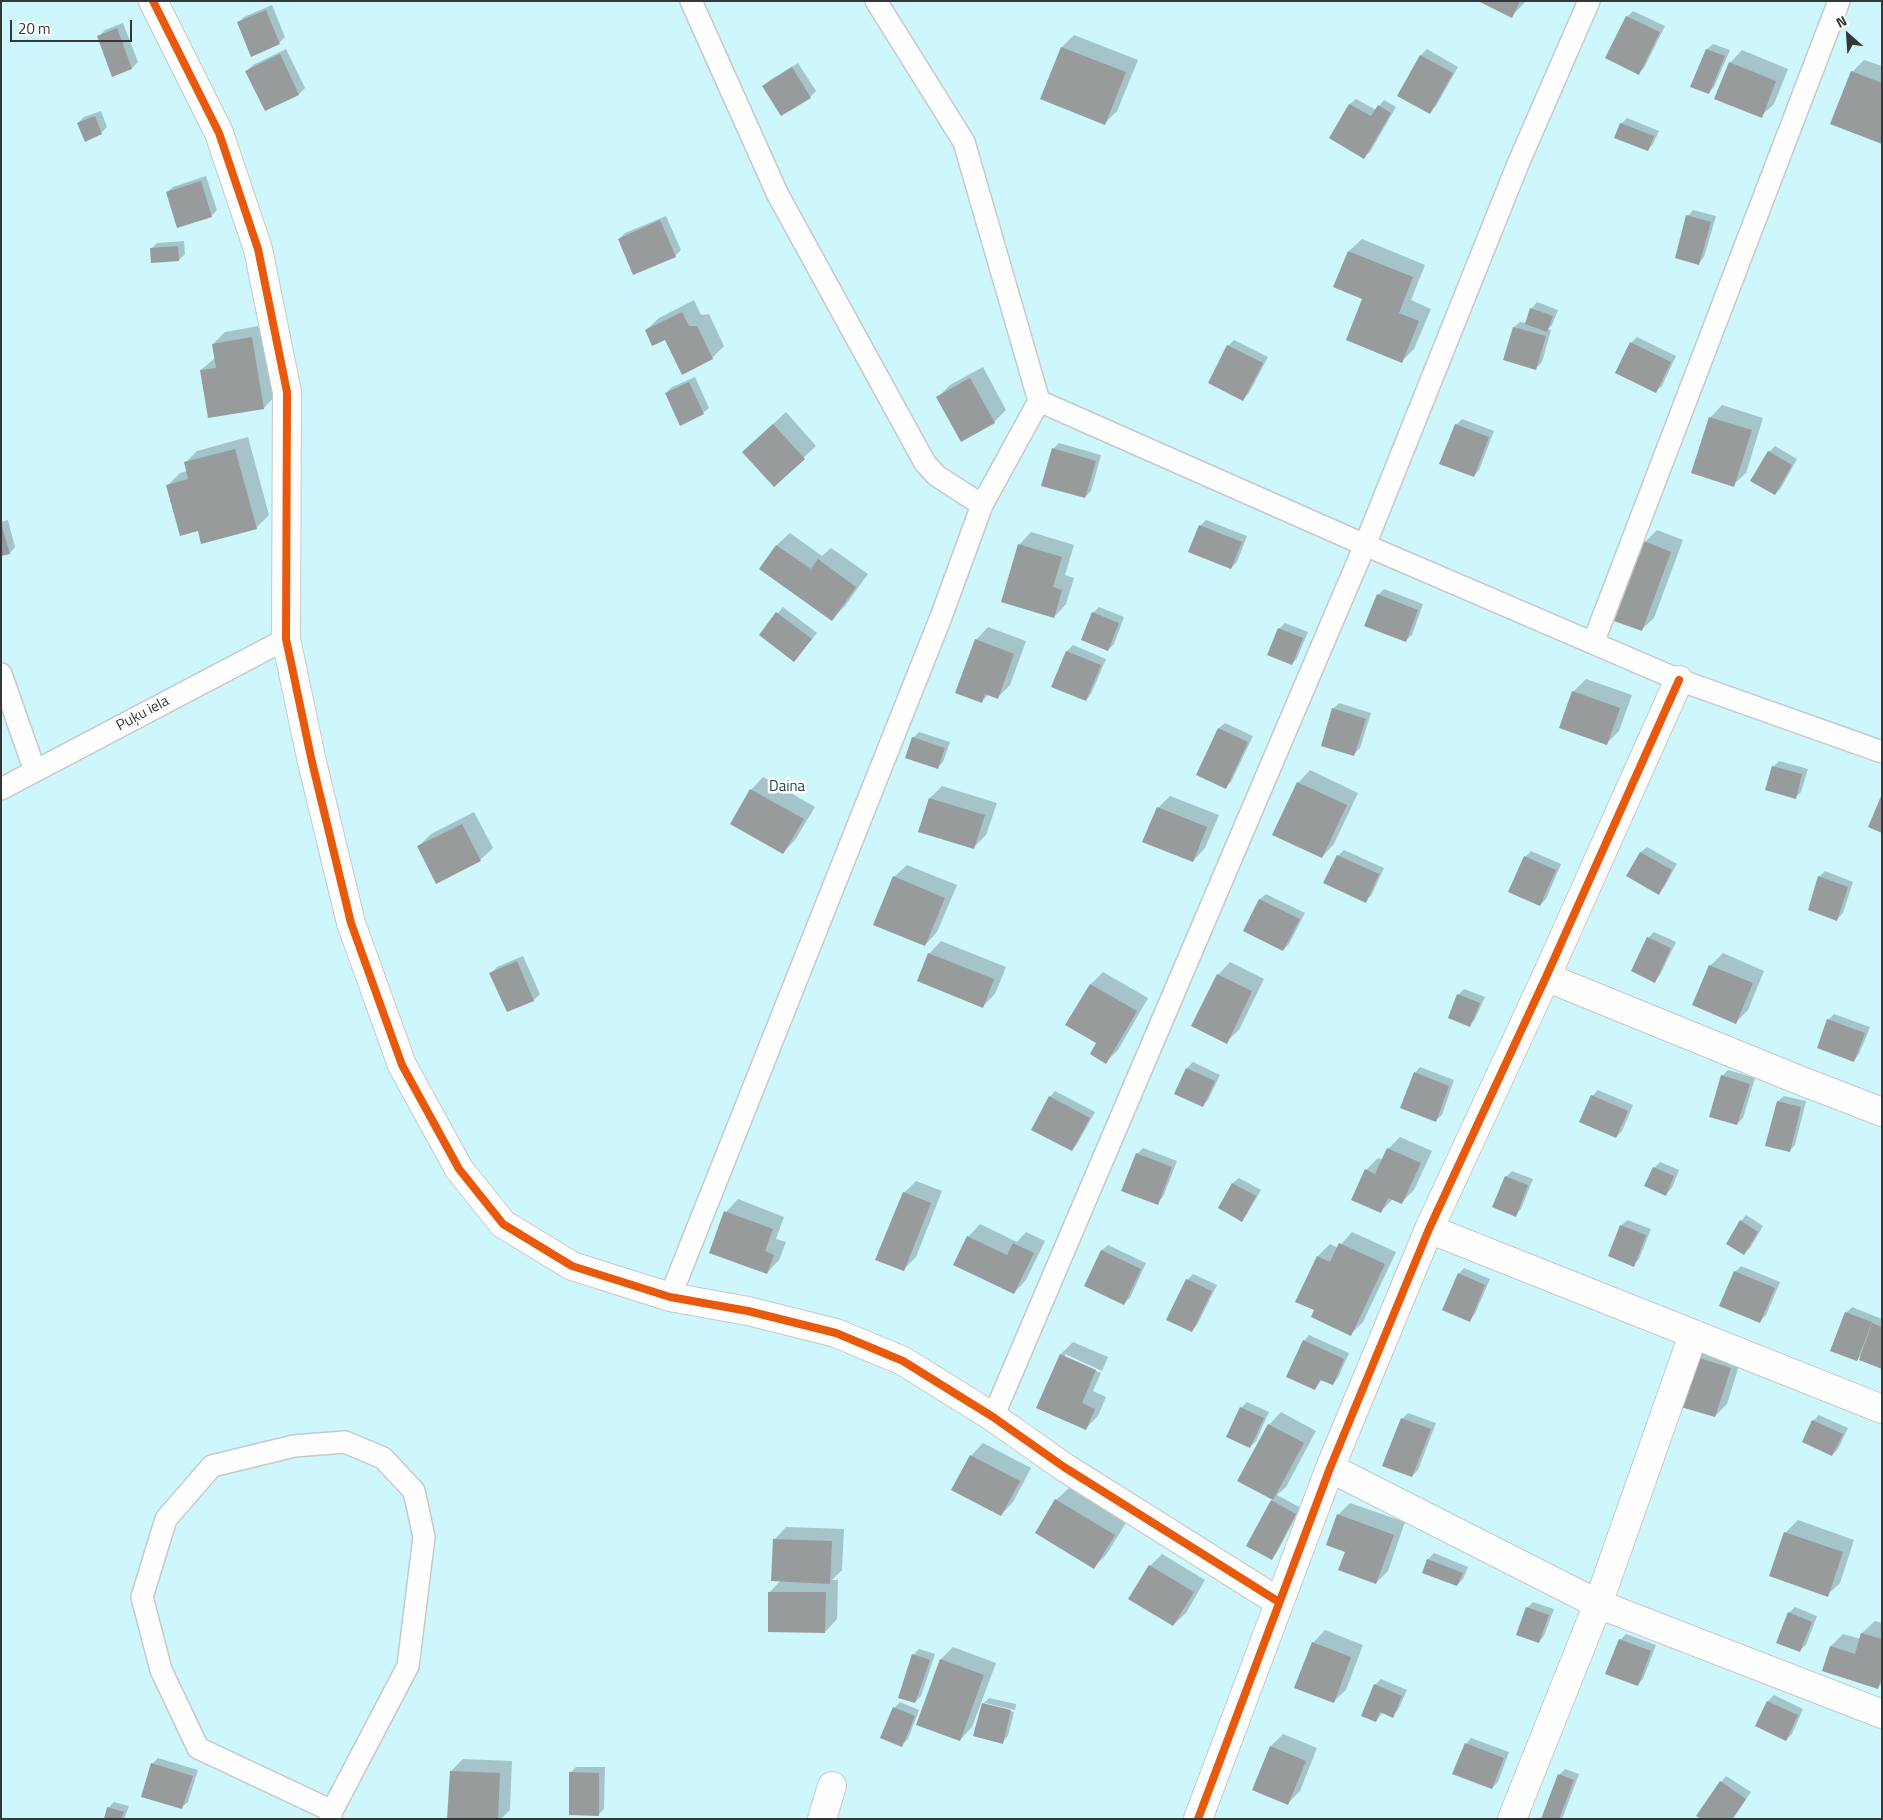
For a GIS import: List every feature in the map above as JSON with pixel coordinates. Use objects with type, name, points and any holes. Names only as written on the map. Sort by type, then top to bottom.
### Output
[{"type":"street","points":[[153,1],[219,133],[258,249],[287,392],[286,639],[312,762],[351,923],[402,1065],[460,1169],[503,1224],[572,1266],[670,1297],[748,1312],[836,1333],[903,1362],[993,1417],[1064,1467],[1280,1602]]},
{"type":"street","points":[[1198,1819],[1330,1468],[1429,1229],[1546,977],[1679,680]]},
{"type":"street","points":[[1546,977],[1798,1080],[1882,1112]]},
{"type":"street","points":[[1429,1229],[1882,1409]]},
{"type":"street","points":[[1512,1819],[1598,1604],[1694,1335]]},
{"type":"street","points":[[1330,1468],[1598,1604],[1882,1714]]},
{"type":"street","points":[[822,1819],[832,1786]]},
{"type":"lane","points":[[691,1],[778,195],[924,462],[937,476],[982,505]]},
{"type":"lane","points":[[670,1297],[941,617],[982,505],[1039,401],[964,142],[876,1]]},
{"type":"lane","points":[[993,1417],[1365,545],[1518,164],[1589,1]]},
{"type":"lane","points":[[1593,643],[1839,1]]},
{"type":"lane","points":[[1039,401],[1365,545],[1679,680],[1882,752]]},
{"type":"lane","name":"Puķu iela","points":[[1,789],[286,639]]},
{"type":"lane","points":[[1,674],[35,771]]},
{"type":"lane","points":[[345,1442],[383,1458],[414,1491],[424,1537],[408,1666],[331,1815],[198,1748],[162,1670],[142,1597],[166,1519],[212,1466],[294,1446],[345,1442]]},
{"type":"green space","name":"Daina","points":[[1,1],[1882,1],[1882,1819],[1,1819]]},
{"type":"building","points":[[1478,1],[1520,1],[1512,18]]},
{"type":"building","points":[[266,10],[280,44],[251,57],[237,22]]},
{"type":"building","points":[[1626,16],[1660,32],[1639,75],[1605,58]]},
{"type":"building","points":[[117,28],[132,69],[112,77],[97,36]]},
{"type":"building","points":[[1061,47],[1126,72],[1105,125],[1040,99]]},
{"type":"building","points":[[1706,49],[1725,56],[1709,94],[1690,87]]},
{"type":"building","points":[[280,54],[299,95],[265,111],[245,71]]},
{"type":"building","points":[[1420,55],[1453,73],[1430,114],[1397,96]]},
{"type":"building","points":[[1729,62],[1776,81],[1762,118],[1714,99]]},
{"type":"building","points":[[792,67],[811,98],[781,116],[762,86]]},
{"type":"building","points":[[1851,71],[1882,83],[1882,144],[1830,124]]},
{"type":"building","points":[[1349,104],[1371,116],[1378,105],[1391,113],[1364,159],[1329,138]]},
{"type":"building","points":[[95,116],[102,134],[85,142],[77,123]]},
{"type":"building","points":[[1620,123],[1654,136],[1648,151],[1614,138]]},
{"type":"building","points":[[201,181],[212,217],[177,228],[166,192]]},
{"type":"building","points":[[1686,215],[1711,222],[1699,265],[1675,258]]},
{"type":"building","points":[[660,220],[676,257],[633,275],[618,239]]},
{"type":"building","points":[[178,246],[179,261],[151,263],[150,248]]},
{"type":"building","points":[[1348,251],[1413,277],[1399,313],[1419,321],[1402,363],[1346,340],[1362,299],[1333,287]]},
{"type":"building","points":[[1530,308],[1553,316],[1547,332],[1525,324]]},
{"type":"building","points":[[682,312],[689,326],[697,326],[713,359],[682,375],[665,340],[652,346],[645,330]]},
{"type":"building","points":[[1513,327],[1546,336],[1536,370],[1503,360]]},
{"type":"building","points":[[252,337],[264,409],[208,418],[200,370],[216,368],[212,344]]},
{"type":"building","points":[[1630,342],[1671,362],[1656,393],[1615,373]]},
{"type":"building","points":[[1227,345],[1263,363],[1243,401],[1208,383]]},
{"type":"building","points":[[970,378],[995,423],[961,442],[936,397]]},
{"type":"building","points":[[689,382],[704,414],[680,426],[665,393]]},
{"type":"building","points":[[1709,417],[1752,430],[1734,487],[1691,473]]},
{"type":"building","points":[[773,424],[805,459],[774,487],[742,452]]},
{"type":"building","points":[[1455,424],[1489,437],[1474,477],[1439,464]]},
{"type":"building","points":[[1052,448],[1096,461],[1085,498],[1041,486]]},
{"type":"building","points":[[235,449],[257,529],[201,544],[198,531],[180,536],[166,485],[188,479],[184,462]]},
{"type":"building","points":[[1768,451],[1792,465],[1775,495],[1750,481]]},
{"type":"building","points":[[1,523],[10,554],[1,556]]},
{"type":"building","points":[[1199,525],[1242,542],[1231,569],[1188,552]]},
{"type":"building","points":[[1644,541],[1671,552],[1642,631],[1614,621]]},
{"type":"building","points":[[1018,544],[1062,557],[1053,587],[1062,590],[1054,618],[1001,602]]},
{"type":"building","points":[[776,545],[811,569],[818,559],[856,587],[832,621],[759,569]]},
{"type":"building","points":[[1377,594],[1418,610],[1406,642],[1364,626]]},
{"type":"building","points":[[776,612],[812,639],[794,662],[759,635]]},
{"type":"building","points":[[1092,612],[1119,623],[1108,651],[1081,640]]},
{"type":"building","points":[[1278,628],[1303,638],[1292,665],[1267,655]]},
{"type":"building","points":[[975,639],[1014,654],[998,699],[985,694],[982,703],[955,693]]},
{"type":"building","points":[[1066,651],[1101,665],[1086,701],[1051,687]]},
{"type":"building","points":[[1572,691],[1620,708],[1607,745],[1559,728]]},
{"type":"building","points":[[1332,708],[1366,719],[1354,756],[1321,746]]},
{"type":"building","points":[[1218,728],[1248,742],[1226,789],[1196,775]]},
{"type":"building","points":[[912,737],[945,748],[938,769],[905,758]]},
{"type":"building","points":[[1772,766],[1802,774],[1796,799],[1765,790]]},
{"type":"building","points":[[1297,782],[1347,805],[1322,858],[1272,835]]},
{"type":"building","points":[[750,789],[804,819],[783,854],[730,824]]},
{"type":"building","points":[[1882,794],[1882,833],[1868,827]]},
{"type":"building","points":[[929,798],[985,815],[974,849],[918,832]]},
{"type":"building","points":[[1157,807],[1207,827],[1193,862],[1142,842]]},
{"type":"building","points":[[462,824],[481,861],[436,884],[417,846]]},
{"type":"building","points":[[1640,852],[1672,870],[1659,895],[1626,876]]},
{"type":"building","points":[[1337,855],[1379,874],[1366,903],[1323,883]]},
{"type":"building","points":[[1524,856],[1556,870],[1540,906],[1508,892]]},
{"type":"building","points":[[893,876],[945,898],[925,946],[873,925]]},
{"type":"building","points":[[1818,876],[1848,887],[1837,921],[1808,910]]},
{"type":"building","points":[[1259,899],[1300,919],[1283,951],[1243,931]]},
{"type":"building","points":[[1647,937],[1671,948],[1655,983],[1631,971]]},
{"type":"building","points":[[928,953],[994,979],[983,1008],[917,981]]},
{"type":"building","points":[[517,961],[534,1001],[507,1012],[489,973]]},
{"type":"building","points":[[1709,965],[1753,983],[1736,1024],[1692,1005]]},
{"type":"building","points":[[1217,974],[1252,991],[1227,1044],[1191,1026]]},
{"type":"building","points":[[1090,984],[1137,1011],[1106,1064],[1090,1054],[1096,1043],[1065,1025]]},
{"type":"building","points":[[1457,994],[1480,1003],[1470,1027],[1448,1018]]},
{"type":"building","points":[[1827,1019],[1865,1033],[1854,1062],[1817,1048]]},
{"type":"building","points":[[1186,1068],[1215,1081],[1203,1107],[1174,1094]]},
{"type":"building","points":[[1414,1072],[1449,1086],[1436,1122],[1400,1108]]},
{"type":"building","points":[[1721,1075],[1750,1084],[1737,1125],[1709,1117]]},
{"type":"building","points":[[1591,1095],[1628,1111],[1616,1138],[1579,1122]]},
{"type":"building","points":[[1049,1096],[1090,1118],[1072,1151],[1031,1130]]},
{"type":"building","points":[[1777,1101],[1801,1107],[1790,1152],[1765,1146]]},
{"type":"building","points":[[1387,1148],[1421,1163],[1402,1204],[1388,1198],[1381,1213],[1351,1200],[1365,1169],[1375,1174]]},
{"type":"building","points":[[1136,1153],[1172,1167],[1158,1205],[1121,1191]]},
{"type":"building","points":[[1653,1167],[1674,1176],[1666,1196],[1644,1186]]},
{"type":"building","points":[[1505,1176],[1528,1185],[1516,1217],[1492,1207]]},
{"type":"building","points":[[1232,1183],[1256,1196],[1242,1222],[1218,1208]]},
{"type":"building","points":[[903,1192],[931,1203],[904,1271],[875,1260]]},
{"type":"building","points":[[724,1211],[773,1229],[765,1251],[774,1255],[767,1274],[709,1253]]},
{"type":"building","points":[[1740,1220],[1758,1232],[1744,1255],[1726,1244]]},
{"type":"building","points":[[1620,1225],[1646,1235],[1634,1267],[1608,1256]]},
{"type":"building","points":[[967,1236],[1007,1255],[1013,1243],[1034,1253],[1014,1294],[953,1265]]},
{"type":"building","points":[[1339,1243],[1385,1264],[1351,1336],[1311,1317],[1314,1310],[1295,1302],[1317,1256],[1330,1262]]},
{"type":"building","points":[[1101,1250],[1141,1269],[1124,1305],[1084,1286]]},
{"type":"building","points":[[1734,1271],[1775,1288],[1760,1323],[1719,1306]]},
{"type":"building","points":[[1458,1273],[1485,1285],[1470,1322],[1442,1310]]},
{"type":"building","points":[[1186,1279],[1212,1291],[1192,1332],[1166,1320]]},
{"type":"building","points":[[1845,1312],[1872,1322],[1857,1361],[1830,1351]]},
{"type":"building","points":[[1872,1323],[1882,1327],[1882,1369],[1859,1360]]},
{"type":"building","points":[[1303,1340],[1344,1359],[1333,1385],[1320,1380],[1315,1390],[1286,1377]]},
{"type":"building","points":[[1060,1354],[1096,1370],[1082,1403],[1095,1409],[1086,1430],[1036,1408]]},
{"type":"building","points":[[1690,1355],[1731,1368],[1715,1417],[1674,1405]]},
{"type":"building","points":[[1240,1407],[1264,1418],[1250,1448],[1226,1437]]},
{"type":"building","points":[[1401,1418],[1431,1429],[1412,1477],[1382,1466]]},
{"type":"building","points":[[1812,1420],[1843,1434],[1832,1456],[1802,1442]]},
{"type":"building","points":[[1268,1424],[1304,1443],[1273,1500],[1237,1481]]},
{"type":"building","points":[[970,1455],[1020,1481],[1001,1516],[951,1490]]},
{"type":"building","points":[[1055,1499],[1115,1535],[1094,1569],[1035,1533]]},
{"type":"building","points":[[1271,1500],[1296,1514],[1272,1560],[1246,1546]]},
{"type":"building","points":[[1337,1514],[1394,1535],[1376,1584],[1338,1570],[1345,1552],[1326,1545]]},
{"type":"building","points":[[1784,1532],[1843,1552],[1828,1597],[1769,1576]]},
{"type":"building","points":[[773,1539],[832,1541],[830,1584],[771,1581]]},
{"type":"building","points":[[1427,1559],[1463,1573],[1457,1586],[1422,1573]]},
{"type":"building","points":[[1149,1565],[1194,1592],[1173,1626],[1128,1599]]},
{"type":"building","points":[[768,1592],[826,1592],[825,1633],[768,1632]]},
{"type":"building","points":[[1526,1607],[1549,1615],[1539,1643],[1516,1635]]},
{"type":"building","points":[[1788,1612],[1812,1622],[1800,1652],[1776,1643]]},
{"type":"building","points":[[1861,1633],[1882,1639],[1882,1677],[1878,1689],[1822,1671],[1830,1646],[1855,1654]]},
{"type":"building","points":[[1619,1639],[1651,1651],[1638,1686],[1605,1674]]},
{"type":"building","points":[[1312,1642],[1351,1657],[1334,1703],[1294,1688]]},
{"type":"building","points":[[912,1654],[930,1660],[915,1703],[898,1698]]},
{"type":"building","points":[[940,1659],[984,1675],[960,1741],[916,1725]]},
{"type":"building","points":[[1374,1684],[1402,1696],[1393,1718],[1380,1712],[1376,1722],[1361,1716]]},
{"type":"building","points":[[1767,1701],[1798,1715],[1786,1741],[1755,1726]]},
{"type":"building","points":[[982,1703],[1011,1710],[1003,1744],[973,1736]]},
{"type":"building","points":[[893,1707],[915,1716],[902,1747],[880,1738]]},
{"type":"building","points":[[1465,1743],[1504,1758],[1492,1789],[1452,1774]]},
{"type":"building","points":[[1270,1746],[1306,1761],[1288,1805],[1252,1790]]},
{"type":"building","points":[[151,1763],[193,1776],[182,1809],[141,1797]]},
{"type":"building","points":[[450,1771],[500,1773],[498,1819],[447,1819]]},
{"type":"building","points":[[569,1772],[599,1773],[599,1816],[569,1815]]},
{"type":"building","points":[[1558,1774],[1574,1780],[1559,1819],[1541,1819]]},
{"type":"building","points":[[1720,1781],[1746,1799],[1732,1819],[1701,1819],[1696,1816]]},
{"type":"building","points":[[107,1807],[124,1812],[121,1819],[104,1819]]},
{"type":"cycle path","points":[[153,1],[219,133],[258,249],[287,392],[286,639],[312,762],[351,923],[402,1065],[459,1169],[503,1224],[572,1266],[670,1297],[748,1311],[836,1333],[903,1361],[993,1417],[1064,1467],[1279,1602]]},
{"type":"cycle path","points":[[1198,1819],[1330,1468],[1429,1229],[1546,977],[1679,680]]}]
